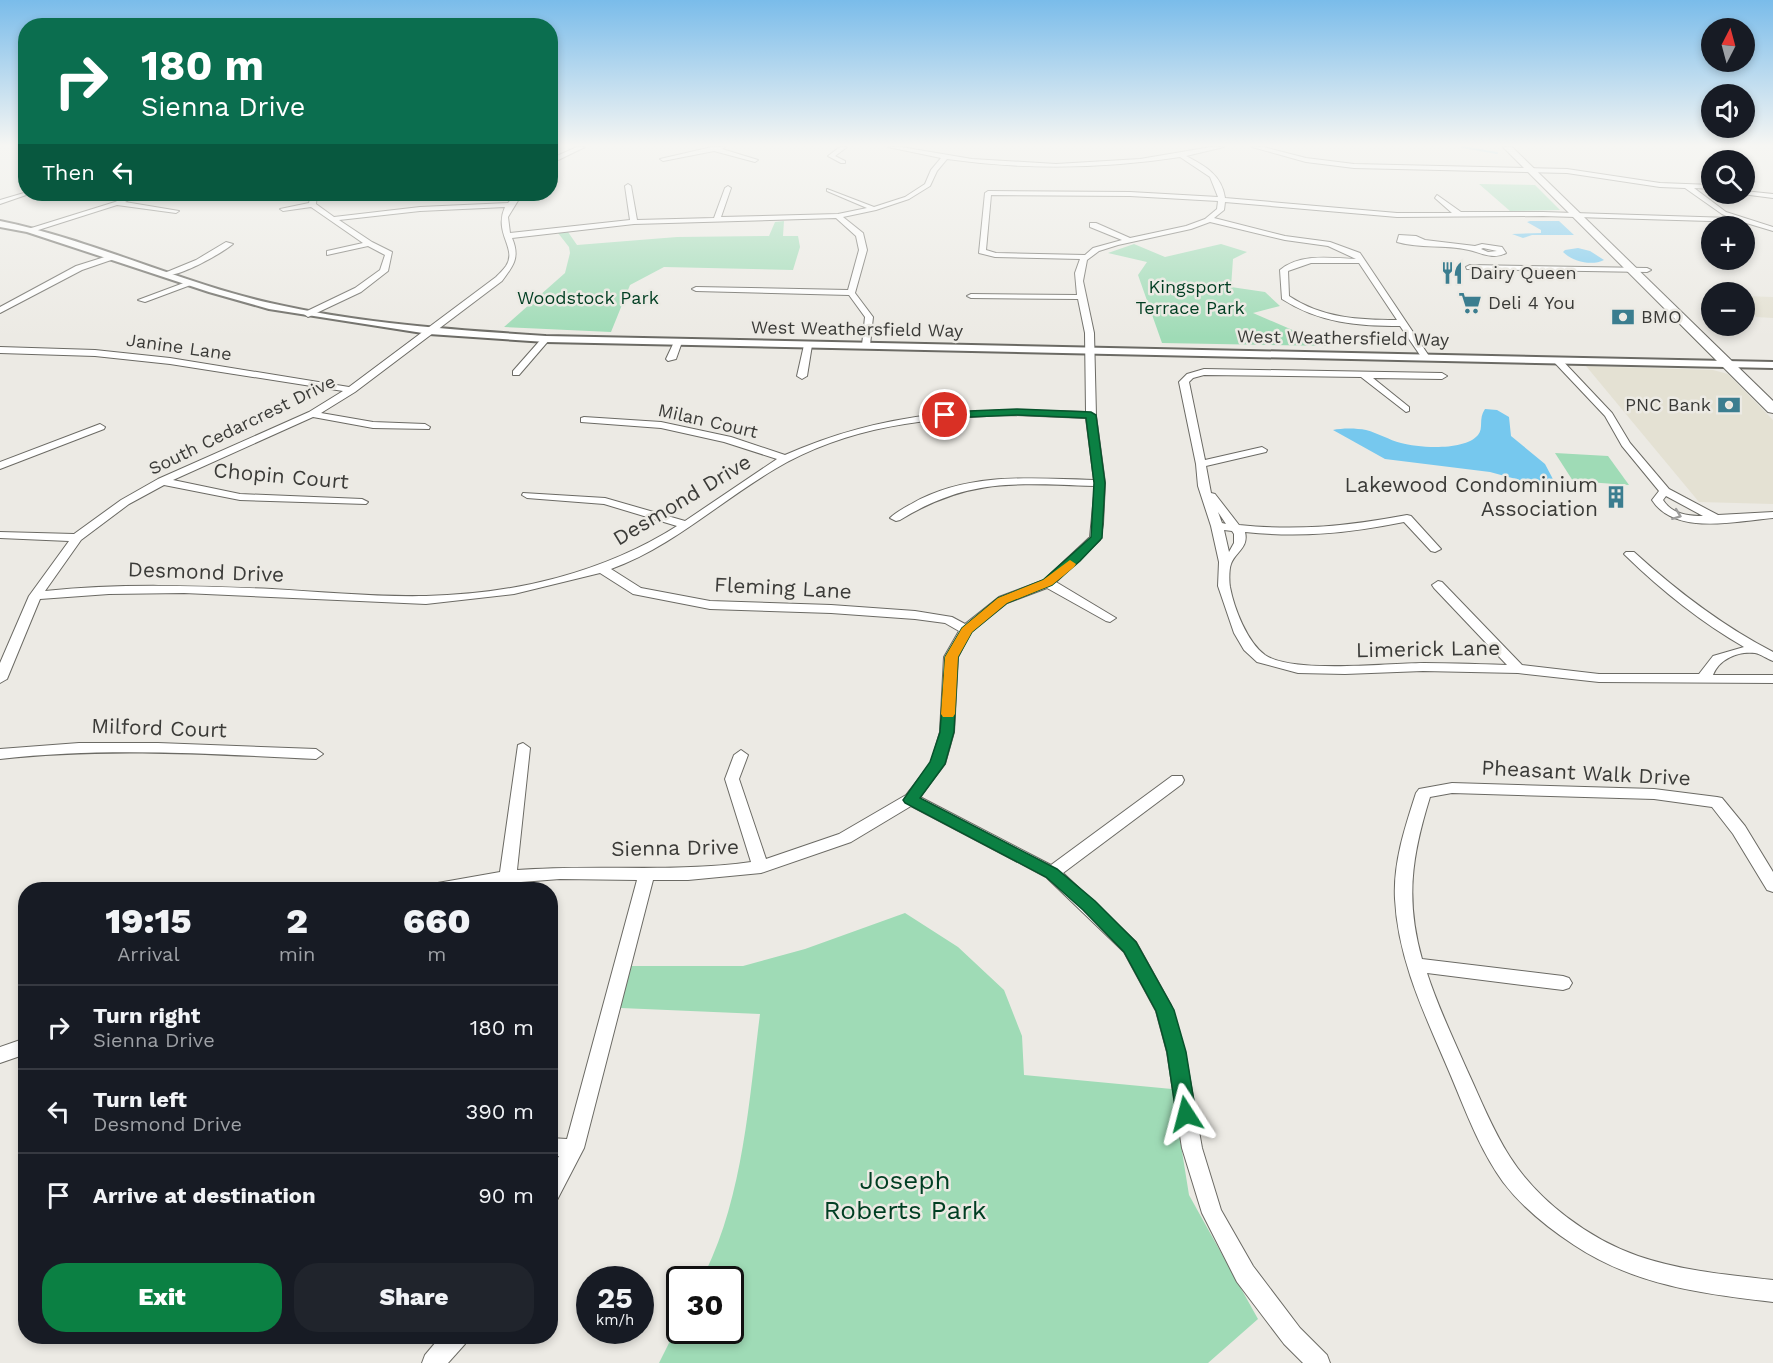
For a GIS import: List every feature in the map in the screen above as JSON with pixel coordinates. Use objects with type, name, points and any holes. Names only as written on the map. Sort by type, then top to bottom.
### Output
[{"type":"main road","points":[[1571,211],[1773,409]]},
{"type":"main road","points":[[1582,211],[1773,392]]},
{"type":"street","points":[[29,230],[90,211]]},
{"type":"street","points":[[308,314],[358,290],[384,271],[389,254],[369,244],[320,211]]},
{"type":"street","points":[[333,219],[387,211]]},
{"type":"street","name":"South Cedarcrest Drive","points":[[0,679],[35,596],[77,538],[125,502],[162,481],[312,414],[352,390],[499,279],[512,263],[512,251],[502,229],[506,211]]},
{"type":"street","points":[[632,211],[634,222]]},
{"type":"street","points":[[717,218],[720,211]]},
{"type":"street","points":[[507,236],[634,222],[838,216],[866,211]]},
{"type":"street","points":[[985,211],[981,249],[985,253],[1085,257],[1107,246],[1212,220],[1220,211]]},
{"type":"street","points":[[1346,211],[1397,215],[1460,214],[1701,219]]},
{"type":"street","points":[[1455,211],[1460,214]]},
{"type":"street","points":[[1397,215],[1405,230],[1423,242],[1474,248]]},
{"type":"street","points":[[838,216],[860,235],[864,250],[851,293]]},
{"type":"street","points":[[1212,220],[1285,238],[1330,244],[1357,255],[1425,356]]},
{"type":"street","name":"West Weathersfield Way","points":[[0,224],[29,230],[255,302],[308,314],[429,331],[546,339],[1341,354],[1773,365]]},
{"type":"street","points":[[1755,224],[1773,229]]},
{"type":"street","points":[[1093,225],[1129,240]]},
{"type":"street","points":[[166,274],[199,262],[229,244]]},
{"type":"street","points":[[330,254],[369,244]]},
{"type":"street","points":[[0,310],[79,268],[111,257]]},
{"type":"street","name":"Sienna Drive","points":[[479,882],[508,877],[603,872],[717,873],[761,867],[844,838],[911,800],[938,764],[947,732],[951,657],[966,630],[1003,600],[1048,583],[1096,538],[1100,483],[1091,415],[1088,322],[1078,272],[1085,257]]},
{"type":"street","points":[[1362,261],[1319,261],[1291,266],[1284,270],[1285,297],[1314,315],[1336,320],[1403,323]]},
{"type":"street","points":[[1470,267],[1647,270]]},
{"type":"street","points":[[142,300],[192,283]]},
{"type":"street","points":[[696,290],[851,293]]},
{"type":"street","points":[[851,293],[869,317],[866,345]]},
{"type":"street","points":[[971,296],[1082,297]]},
{"type":"street","points":[[516,374],[546,339]]},
{"type":"street","points":[[671,360],[678,342]]},
{"type":"street","points":[[802,376],[808,345]]},
{"type":"street","name":"Janine Lane","points":[[0,350],[96,353],[170,361],[352,390]]},
{"type":"street","points":[[1329,354],[1341,374]]},
{"type":"street","points":[[1341,354],[1353,374]]},
{"type":"street","points":[[1557,360],[1609,415],[1626,444],[1665,491],[1716,519]]},
{"type":"street","name":"Limerick Lane","points":[[1442,376],[1204,372],[1190,376],[1184,382],[1202,464],[1203,486],[1217,526],[1225,562],[1224,586],[1240,633],[1249,648],[1262,659],[1298,669],[1423,667],[1518,669],[1599,678],[1773,680]]},
{"type":"street","points":[[1364,375],[1390,393],[1406,409]]},
{"type":"street","name":"Desmond Drive","points":[[35,596],[115,588],[428,600],[524,588],[602,569],[645,550],[787,459],[824,441],[867,426],[961,413],[1017,412],[1091,415]]},
{"type":"street","points":[[312,414],[372,425],[425,427]]},
{"type":"street","name":"Milan Court","points":[[584,420],[662,425],[727,439],[787,459]]},
{"type":"street","points":[[0,466],[100,427]]},
{"type":"street","points":[[1202,464],[1262,450]]},
{"type":"street","name":"Chopin Court","points":[[162,481],[240,496],[362,502]]},
{"type":"street","points":[[896,518],[919,503],[948,491],[978,485],[1012,481],[1100,483]]},
{"type":"street","points":[[1203,486],[1235,528],[1241,540],[1237,550],[1225,562]]},
{"type":"street","points":[[1665,491],[1657,500],[1660,508],[1678,517],[1696,521],[1773,516]]},
{"type":"street","points":[[527,495],[605,501],[684,524]]},
{"type":"street","points":[[1217,526],[1287,532],[1327,532],[1407,518],[1435,549]]},
{"type":"street","points":[[0,535],[77,538]]},
{"type":"street","points":[[1630,554],[1660,583],[1711,622],[1773,657]]},
{"type":"street","name":"Fleming Lane","points":[[602,569],[637,591],[710,605],[831,609],[915,615],[948,620],[966,630]]},
{"type":"street","points":[[1048,583],[1110,618]]},
{"type":"street","points":[[1438,585],[1518,669]]},
{"type":"street","points":[[1704,680],[1707,667],[1719,655],[1757,649]]},
{"type":"street","name":"Milford Court","points":[[0,754],[110,746],[316,754]]},
{"type":"street","points":[[508,877],[523,748]]},
{"type":"street","points":[[741,755],[732,778],[761,867]]},
{"type":"street","points":[[1052,873],[1177,780]]},
{"type":"street","name":"Pheasant Walk Drive","points":[[1415,965],[1407,939],[1403,897],[1405,852],[1424,793],[1452,788],[1654,795],[1717,802],[1739,830],[1773,886]]},
{"type":"street","points":[[911,800],[1052,873],[1130,947],[1165,1010],[1176,1052],[1192,1148],[1212,1213],[1245,1274],[1292,1336],[1319,1363]]},
{"type":"street","points":[[558,1178],[574,1148],[647,873]]},
{"type":"street","points":[[1563,982],[1415,965],[1431,1010],[1496,1153],[1513,1178],[1548,1214],[1593,1246],[1625,1262],[1667,1276],[1773,1291]]},
{"type":"street","points":[[0,1055],[18,1049]]},
{"type":"street","points":[[558,1147],[574,1148]]},
{"type":"street","points":[[433,1363],[450,1344]]},
{"type":"shaded area","points":[[1755,296],[1773,297],[1773,318],[1756,317]]},
{"type":"shaded area","points":[[1586,366],[1713,370],[1728,374],[1773,420],[1773,504],[1699,502]]},
{"type":"green space","name":"Woodstock Park","points":[[784,221],[783,236],[798,236],[800,247],[793,270],[664,267],[630,285],[611,332],[504,327],[565,273],[570,253],[569,247],[558,233],[568,232],[577,245],[677,237],[769,236],[775,222]]},
{"type":"green space","name":"Kingsport Terrace Park","points":[[1134,244],[1165,257],[1221,244],[1247,252],[1233,259],[1231,287],[1265,292],[1280,306],[1253,313],[1304,335],[1326,336],[1334,346],[1162,343],[1138,275],[1147,262],[1108,253]]},
{"type":"green space","points":[[1555,453],[1608,456],[1629,485],[1573,481]]},
{"type":"green space","name":"Joseph Roberts Park","points":[[905,913],[958,947],[1004,990],[1022,1036],[1024,1075],[1172,1089],[1189,1195],[1258,1319],[1208,1363],[659,1363],[668,1344],[744,1344],[744,1266],[708,1266],[727,1216],[742,1150],[760,1014],[621,1008],[622,966],[743,966],[805,949]]},
{"type":"water","points":[[1559,221],[1574,235],[1532,235],[1523,238],[1512,234],[1541,233],[1541,230],[1527,222]]},
{"type":"water","points":[[1578,248],[1590,251],[1604,260],[1594,263],[1583,262],[1563,252]]},
{"type":"water","points":[[1485,409],[1497,410],[1509,417],[1511,436],[1545,464],[1555,483],[1545,487],[1490,472],[1385,459],[1333,430],[1349,428],[1366,430],[1409,445],[1453,446],[1463,444],[1478,435]]},
{"type":"slow traffic","points":[[948,714],[951,657],[966,630],[1003,600],[1048,583],[1070,564]]},
{"type":"place","name":"Dairy Queen","points":[[1452,273]]},
{"type":"place","name":"Deli 4 You","points":[[1470,303]]},
{"type":"place","name":"BMO","points":[[1623,317]]},
{"type":"place","name":"PNC Bank","points":[[1729,405]]},
{"type":"place","name":"Lakewood Condominium Association","points":[[1616,497]]},
{"type":"route","points":[[945,415],[1048,412],[1091,415],[1100,483],[1099,515],[1096,538],[1076,559],[1048,583],[1003,600],[966,630],[951,657],[947,732],[938,764],[911,800],[1052,873],[1130,947],[1165,1010],[1176,1052],[1186,1114]]}]
